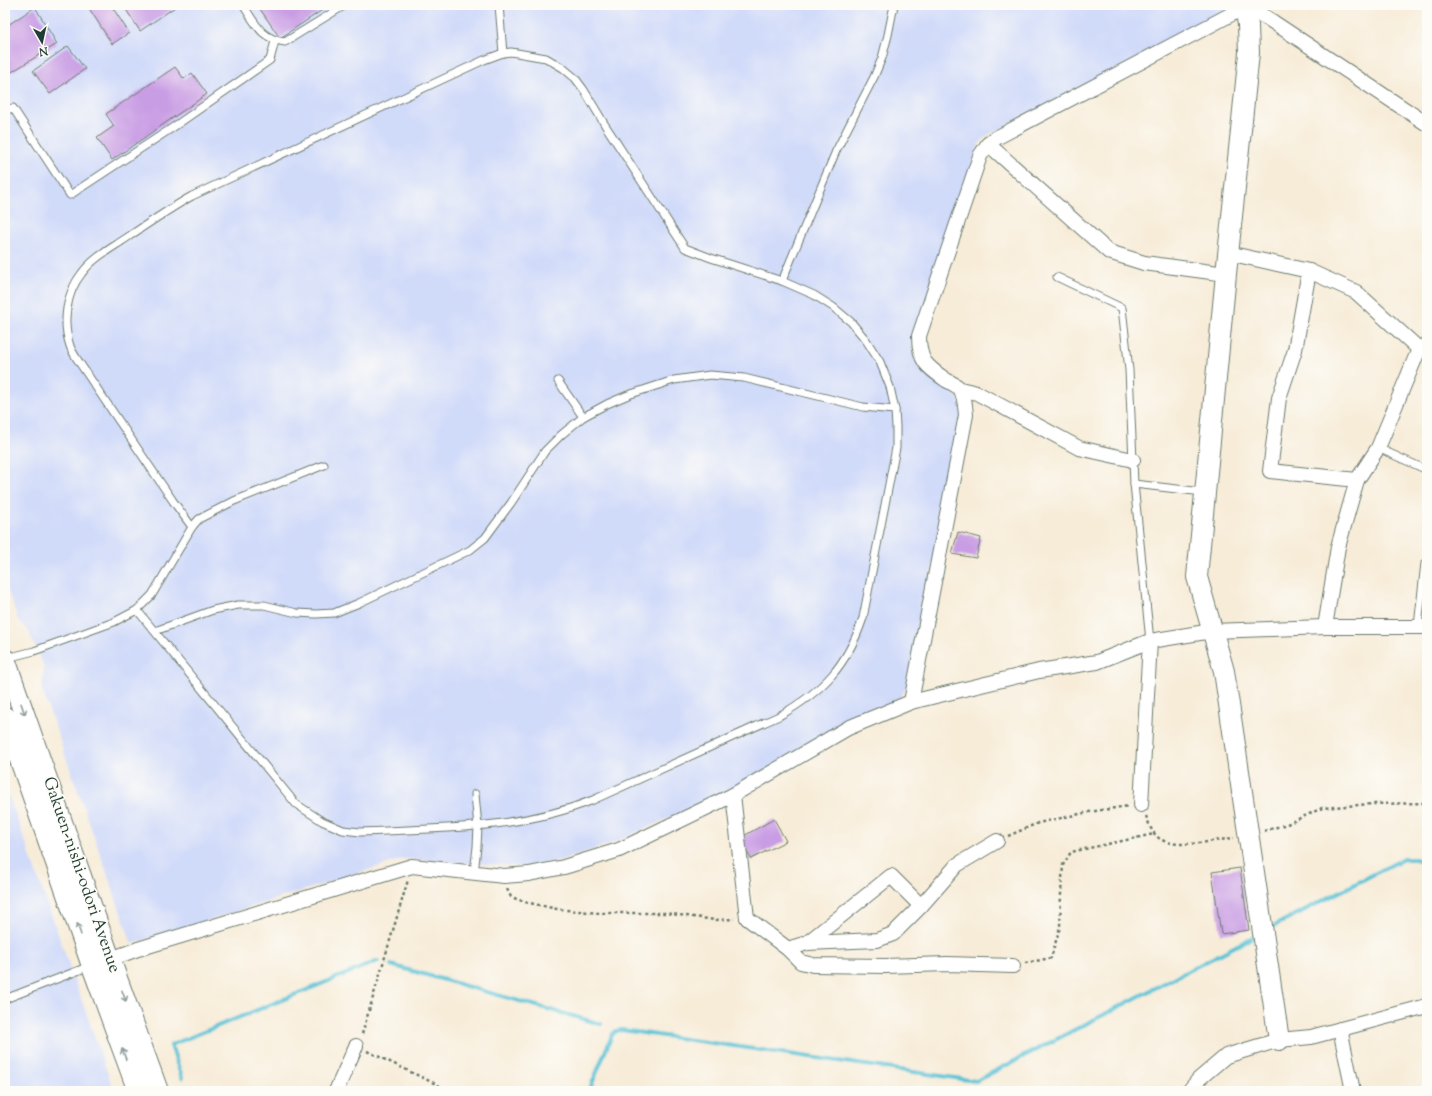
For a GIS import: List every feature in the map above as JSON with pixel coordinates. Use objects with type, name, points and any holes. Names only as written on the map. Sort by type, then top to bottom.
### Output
[{"type":"street","points":[[1245,6],[1267,18],[1427,124]]},
{"type":"street","points":[[1133,460],[1079,448],[977,393],[960,389],[923,362],[919,349],[919,336],[980,156],[988,144],[1003,134],[1245,6]]},
{"type":"street","points":[[1245,6],[1248,25],[1249,53],[1204,492],[1197,577],[1224,671],[1279,1040]]},
{"type":"street","points":[[988,144],[1109,252],[1144,264],[1226,274]]},
{"type":"street","points":[[1228,253],[1309,271],[1356,292],[1423,347],[1378,448],[1357,480],[1338,547],[1325,627]]},
{"type":"street","points":[[1309,271],[1295,350],[1279,398],[1270,471],[1357,480]]},
{"type":"street","points":[[911,702],[966,414],[965,400],[960,389]]},
{"type":"street","points":[[101,962],[412,866],[504,876],[529,874],[564,867],[619,850],[733,795],[848,728],[911,702],[1039,671],[1097,662],[1150,641],[1212,631],[1325,627],[1422,627]]},
{"type":"street","points":[[1141,805],[1150,641]]},
{"type":"street","name":"Gakuen-nishi-odori Avenue","points":[[5,659],[101,962],[138,1091]]},
{"type":"street","name":"Gakuen-nishi-odori Avenue","points":[[5,717],[101,962],[158,1091]]},
{"type":"street","points":[[733,795],[747,918],[788,948],[801,962],[813,965],[885,966],[948,964],[1013,966]]},
{"type":"street","points":[[788,948],[807,943],[877,940],[893,934],[921,906],[957,865],[997,840]]},
{"type":"street","points":[[807,943],[891,876],[921,906]]},
{"type":"street","points":[[1189,1091],[1199,1079],[1226,1056],[1279,1040],[1311,1037],[1427,1006]]},
{"type":"street","points":[[1340,1029],[1353,1091]]},
{"type":"street","points":[[336,1091],[356,1046]]},
{"type":"lane","points":[[243,5],[263,34],[275,41],[285,42],[345,5]]},
{"type":"lane","points":[[499,5],[503,53]]},
{"type":"lane","points":[[782,281],[836,150],[874,77],[882,58],[894,5]]},
{"type":"lane","points":[[5,110],[13,108],[70,195],[172,128],[270,60],[275,41]]},
{"type":"lane","points":[[137,610],[296,804],[322,821],[343,830],[360,832],[478,827],[517,822],[552,814],[593,800],[779,716],[798,706],[815,693],[832,676],[856,639],[863,618],[896,448],[895,410],[890,387],[880,362],[866,340],[851,322],[833,307],[814,295],[782,281],[685,248],[584,90],[574,78],[546,58],[512,52],[503,53],[484,60],[192,196],[156,217],[95,260],[81,273],[72,290],[66,312],[67,333],[71,347],[79,362],[192,527]]},
{"type":"lane","points":[[1057,276],[1122,308],[1129,370],[1134,484],[1150,641]]},
{"type":"lane","points":[[155,631],[213,610],[238,605],[264,605],[297,613],[334,613],[359,603],[470,550],[485,538],[546,451],[561,435],[583,417],[606,404],[674,380],[710,375],[744,378],[863,407],[895,410]]},
{"type":"lane","points":[[558,381],[583,417]]},
{"type":"lane","points":[[1378,448],[1427,470]]},
{"type":"lane","points":[[5,659],[114,622],[137,610],[152,596],[192,527],[199,518],[324,465]]},
{"type":"lane","points":[[1134,484],[1204,492]]},
{"type":"lane","points":[[1422,627],[1425,563],[1427,562]]},
{"type":"lane","points":[[474,873],[478,827],[475,794]]},
{"type":"lane","points":[[5,999],[101,962]]},
{"type":"path","points":[[997,840],[1038,824],[1089,812],[1141,805],[1154,834],[1164,842],[1181,844],[1248,836],[1287,824],[1322,808],[1372,804],[1427,803]]},
{"type":"path","points":[[1013,966],[1051,958],[1060,927],[1064,865],[1071,852],[1154,834]]},
{"type":"path","points":[[412,866],[365,1024],[356,1046],[442,1087],[456,1091]]},
{"type":"path","points":[[504,876],[507,891],[511,897],[525,902],[557,909],[599,913],[665,913],[715,920],[747,918]]},
{"type":"shaded area","points":[[5,5],[1234,5],[1228,12],[986,136],[979,144],[912,344],[914,357],[918,366],[954,392],[960,402],[962,414],[911,679],[899,700],[723,794],[613,843],[561,860],[527,867],[403,859],[132,944],[42,690],[44,667],[28,630],[18,620],[5,583]]},
{"type":"shaded area","points":[[5,785],[114,1091],[5,1091]]},
{"type":"building","points":[[87,5],[111,5],[129,33],[112,44]]},
{"type":"building","points":[[123,5],[178,5],[140,31]]},
{"type":"building","points":[[266,5],[330,5],[280,38],[260,9]]},
{"type":"building","points":[[35,7],[57,44],[5,76],[5,27]]},
{"type":"building","points":[[68,46],[85,69],[50,94],[33,71]]},
{"type":"building","points":[[175,67],[184,79],[192,73],[207,94],[112,160],[97,138],[114,126],[106,114]]},
{"type":"building","points":[[958,532],[981,538],[976,558],[952,554]]},
{"type":"building","points":[[774,819],[786,841],[751,859],[740,838]]},
{"type":"building","points":[[1240,868],[1249,930],[1221,934],[1212,872]]},
{"type":"waterway","points":[[1270,928],[1403,859],[1415,859],[1427,862]]},
{"type":"waterway","points":[[589,1091],[612,1035],[616,1031],[622,1030],[976,1081],[1255,936]]},
{"type":"waterway","points":[[182,1078],[171,1045],[378,961]]},
{"type":"waterway","points":[[391,965],[601,1024]]}]
